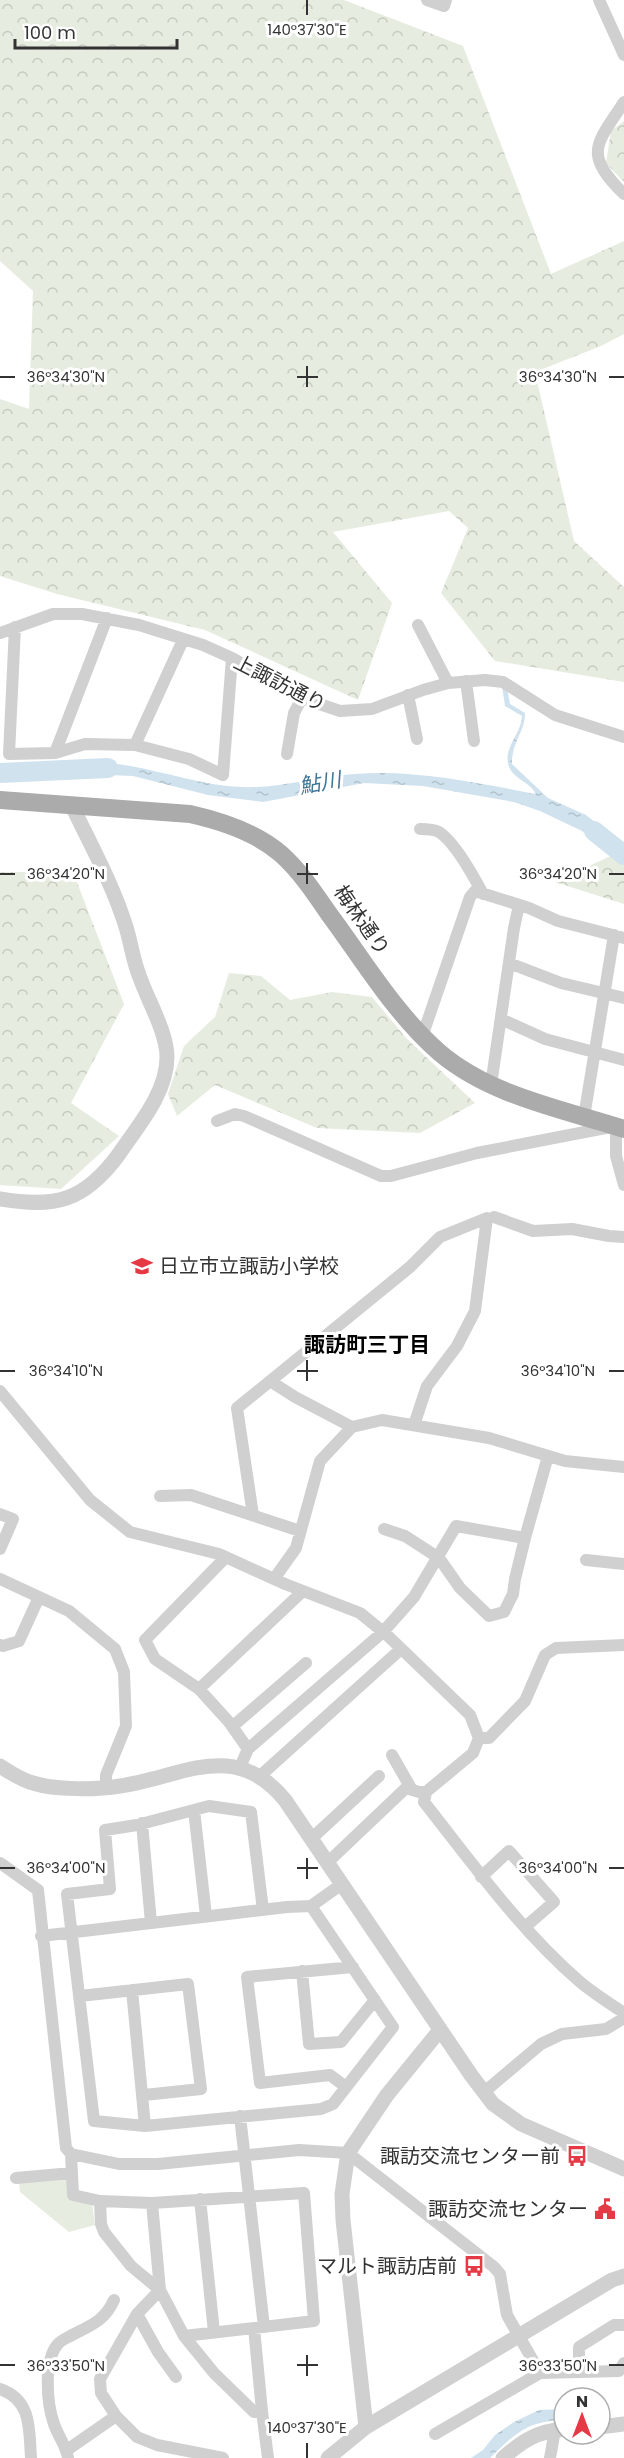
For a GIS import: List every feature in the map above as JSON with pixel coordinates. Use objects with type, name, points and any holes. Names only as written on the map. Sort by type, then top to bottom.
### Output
[{"type":"main road","name":"梅林通り","points":[[0,800],[190,814],[218,820],[238,829],[279,852],[309,884],[392,1001],[422,1037],[461,1069],[491,1085],[620,1127]]},
{"type":"street","points":[[427,0],[444,6],[446,0]]},
{"type":"street","points":[[599,0],[624,55]]},
{"type":"street","points":[[624,102],[601,136],[597,153],[604,172],[624,194]]},
{"type":"street","name":"上諏訪通り","points":[[0,633],[53,614],[82,614],[139,625],[203,645],[232,658],[302,698],[340,711],[355,712],[391,704],[408,695],[448,683],[503,682],[555,715],[624,737]]},
{"type":"street","points":[[55,753],[107,618]]},
{"type":"street","points":[[418,625],[448,683]]},
{"type":"street","points":[[15,627],[9,754],[55,753],[86,744],[135,745],[189,759],[223,775],[232,658]]},
{"type":"street","points":[[135,745],[183,640]]},
{"type":"street","points":[[466,681],[474,741]]},
{"type":"street","points":[[408,695],[417,739]]},
{"type":"street","points":[[287,754],[294,713],[302,698]]},
{"type":"street","points":[[0,1198],[38,1204],[55,1203],[75,1196],[110,1166],[159,1092],[165,1075],[167,1056],[164,1042],[138,975],[126,928],[72,806]]},
{"type":"street","points":[[420,829],[439,832],[448,840],[483,894]]},
{"type":"street","points":[[422,1037],[470,897],[475,891],[558,921],[619,937],[604,994],[584,1117]]},
{"type":"street","points":[[491,1085],[519,905]]},
{"type":"street","points":[[509,963],[561,983],[624,998]]},
{"type":"street","points":[[501,1019],[545,1038],[595,1054],[624,1060]]},
{"type":"street","points":[[218,1121],[235,1114],[244,1116],[381,1176],[391,1176],[477,1153],[620,1127],[616,1156],[624,1185]]},
{"type":"street","points":[[253,1515],[237,1408],[410,1267],[440,1237],[487,1218],[475,1311],[457,1346],[427,1386],[414,1425]]},
{"type":"street","points":[[494,1218],[533,1231],[572,1229],[624,1237]]},
{"type":"street","points":[[270,1382],[352,1426]]},
{"type":"street","points":[[0,1391],[90,1500],[129,1532],[226,1557],[360,1613],[401,1648],[470,1715],[479,1738],[473,1753],[426,1792],[424,1802],[481,1876],[525,1927],[577,1980],[624,2016],[606,2028],[562,2034],[541,2044],[483,2093]]},
{"type":"street","points":[[274,1579],[296,1548],[320,1461],[352,1426],[382,1420],[489,1438],[565,1461],[624,1467]]},
{"type":"street","points":[[384,1530],[405,1536],[439,1558],[460,1588],[489,1616],[504,1612],[513,1594],[525,1538],[548,1456]]},
{"type":"street","points":[[160,1496],[191,1496],[300,1531]]},
{"type":"street","points":[[0,1514],[13,1519],[0,1549]]},
{"type":"street","points":[[240,1767],[248,1749],[383,1632],[414,1597],[456,1526],[525,1538]]},
{"type":"street","points":[[226,1557],[145,1640],[155,1659],[199,1689],[233,1726],[248,1749]]},
{"type":"street","points":[[586,1560],[624,1564]]},
{"type":"street","points":[[0,1579],[69,1611],[115,1648],[124,1672],[126,1726],[106,1775],[106,1788]]},
{"type":"street","points":[[199,1689],[303,1591]]},
{"type":"street","points":[[0,1645],[19,1641],[39,1597]]},
{"type":"street","points":[[479,1738],[489,1738],[525,1701],[545,1655],[556,1648],[624,1645]]},
{"type":"street","points":[[260,1776],[401,1648]]},
{"type":"street","points":[[233,1726],[306,1663]]},
{"type":"street","points":[[392,1755],[412,1790]]},
{"type":"street","points":[[0,1766],[22,1779],[40,1785],[106,1788],[138,1783],[211,1765],[240,1767],[260,1776],[285,1800],[483,2093],[493,2104],[521,2124],[624,2169]]},
{"type":"street","points":[[310,1839],[379,1776]]},
{"type":"street","points":[[327,1863],[406,1788],[426,1792]]},
{"type":"street","points":[[263,1910],[251,1812],[209,1806],[105,1830],[110,1888],[67,1894],[94,2121],[145,2126],[321,2109],[333,2104],[393,2027],[311,1906]]},
{"type":"street","points":[[194,1810],[206,1916]]},
{"type":"street","points":[[142,1823],[151,1923]]},
{"type":"street","points":[[481,1876],[509,1851],[554,1902],[525,1927]]},
{"type":"street","points":[[0,1863],[38,1890],[41,1936],[66,2148],[71,2154],[74,2195],[100,2201],[152,2202],[304,2193],[314,2321],[184,2336]]},
{"type":"street","points":[[41,1936],[311,1906],[342,1884]]},
{"type":"street","points":[[346,2087],[330,2075],[260,2083],[247,1977],[353,1967]]},
{"type":"street","points":[[303,1971],[309,2044],[341,2042],[375,2000]]},
{"type":"street","points":[[80,1996],[188,1984],[201,2089],[144,2096]]},
{"type":"street","points":[[132,1990],[144,2096],[145,2126]]},
{"type":"street","points":[[366,2427],[342,2194],[348,2153],[387,2095],[440,2030]]},
{"type":"street","points":[[240,2116],[250,2198],[262,2411],[268,2458]]},
{"type":"street","points":[[71,2154],[119,2164],[158,2164],[299,2150],[348,2153],[494,2267],[500,2274],[503,2305],[540,2373]]},
{"type":"street","points":[[16,2178],[72,2173]]},
{"type":"street","points":[[200,2199],[214,2332]]},
{"type":"street","points":[[100,2201],[101,2224],[104,2232],[131,2266],[160,2290]]},
{"type":"street","points":[[152,2202],[160,2290],[184,2336],[214,2373],[254,2412],[262,2411]]},
{"type":"street","points":[[328,2458],[366,2427],[612,2280],[624,2276]]},
{"type":"street","points":[[160,2290],[137,2314],[100,2379],[101,2393],[116,2416],[137,2437],[157,2445],[200,2456],[223,2458]]},
{"type":"street","points":[[114,2300],[96,2325],[59,2342],[53,2352],[47,2378],[54,2423],[67,2454],[116,2416]]},
{"type":"street","points":[[137,2314],[158,2352],[176,2377]]},
{"type":"street","points":[[579,2372],[579,2347],[614,2325],[624,2325]]},
{"type":"street","points":[[435,2434],[540,2373],[619,2371],[624,2363]]},
{"type":"street","points":[[0,2389],[11,2393],[26,2408],[31,2458]]},
{"type":"street","points":[[503,2458],[536,2434],[552,2431]]},
{"type":"green space","points":[[0,0],[344,0],[463,46],[551,274],[624,241],[624,334],[601,346],[535,372],[574,541],[624,587],[624,682],[495,661],[441,593],[468,528],[449,511],[333,532],[392,603],[358,700],[205,630],[57,594],[0,576],[0,399],[29,409],[33,291],[0,261]]},
{"type":"green space","points":[[624,121],[624,182],[606,163],[611,131]]},
{"type":"green space","points":[[617,853],[624,857],[624,904],[555,882]]},
{"type":"green space","points":[[0,872],[73,872],[124,1004],[71,1103],[119,1136],[61,1189],[0,1185]]},
{"type":"green space","points":[[229,973],[261,976],[290,1000],[332,992],[372,997],[407,1039],[475,1103],[420,1133],[317,1128],[215,1085],[177,1116],[168,1094],[184,1046],[215,1017]]},
{"type":"green space","points":[[67,2178],[70,2197],[92,2203],[95,2225],[69,2232],[20,2192],[19,2182]]},
{"type":"water","points":[[502,686],[507,688],[510,704],[525,713],[512,764],[548,798],[586,815],[623,844],[607,854],[582,831],[540,811],[514,802],[423,786],[364,783],[263,802],[208,795],[133,776],[85,774],[80,763],[120,764],[201,782],[242,787],[270,786],[355,774],[400,773],[446,778],[536,794],[509,767],[508,753],[522,716],[505,706]]},
{"type":"water","points":[[74,764],[78,775],[0,778],[0,767]]},
{"type":"water","points":[[552,2409],[552,2421],[523,2430],[490,2458],[471,2458],[483,2450],[495,2435],[514,2422],[539,2410]]},
{"type":"waterway","name":"鮎川","points":[[0,773],[108,768]]},
{"type":"waterway","name":"鮎川","points":[[594,831],[624,855]]},
{"type":"place","name":"日立市立諏訪小学校","points":[[142,1266]]},
{"type":"place","name":"諏訪交流センター前","points":[[577,2156]]},
{"type":"place","name":"諏訪交流センター","points":[[605,2209]]},
{"type":"place","name":"マルト諏訪店前","points":[[474,2266]]},
{"type":"district","name":"諏訪町三丁目","points":[[367,1345]]}]
